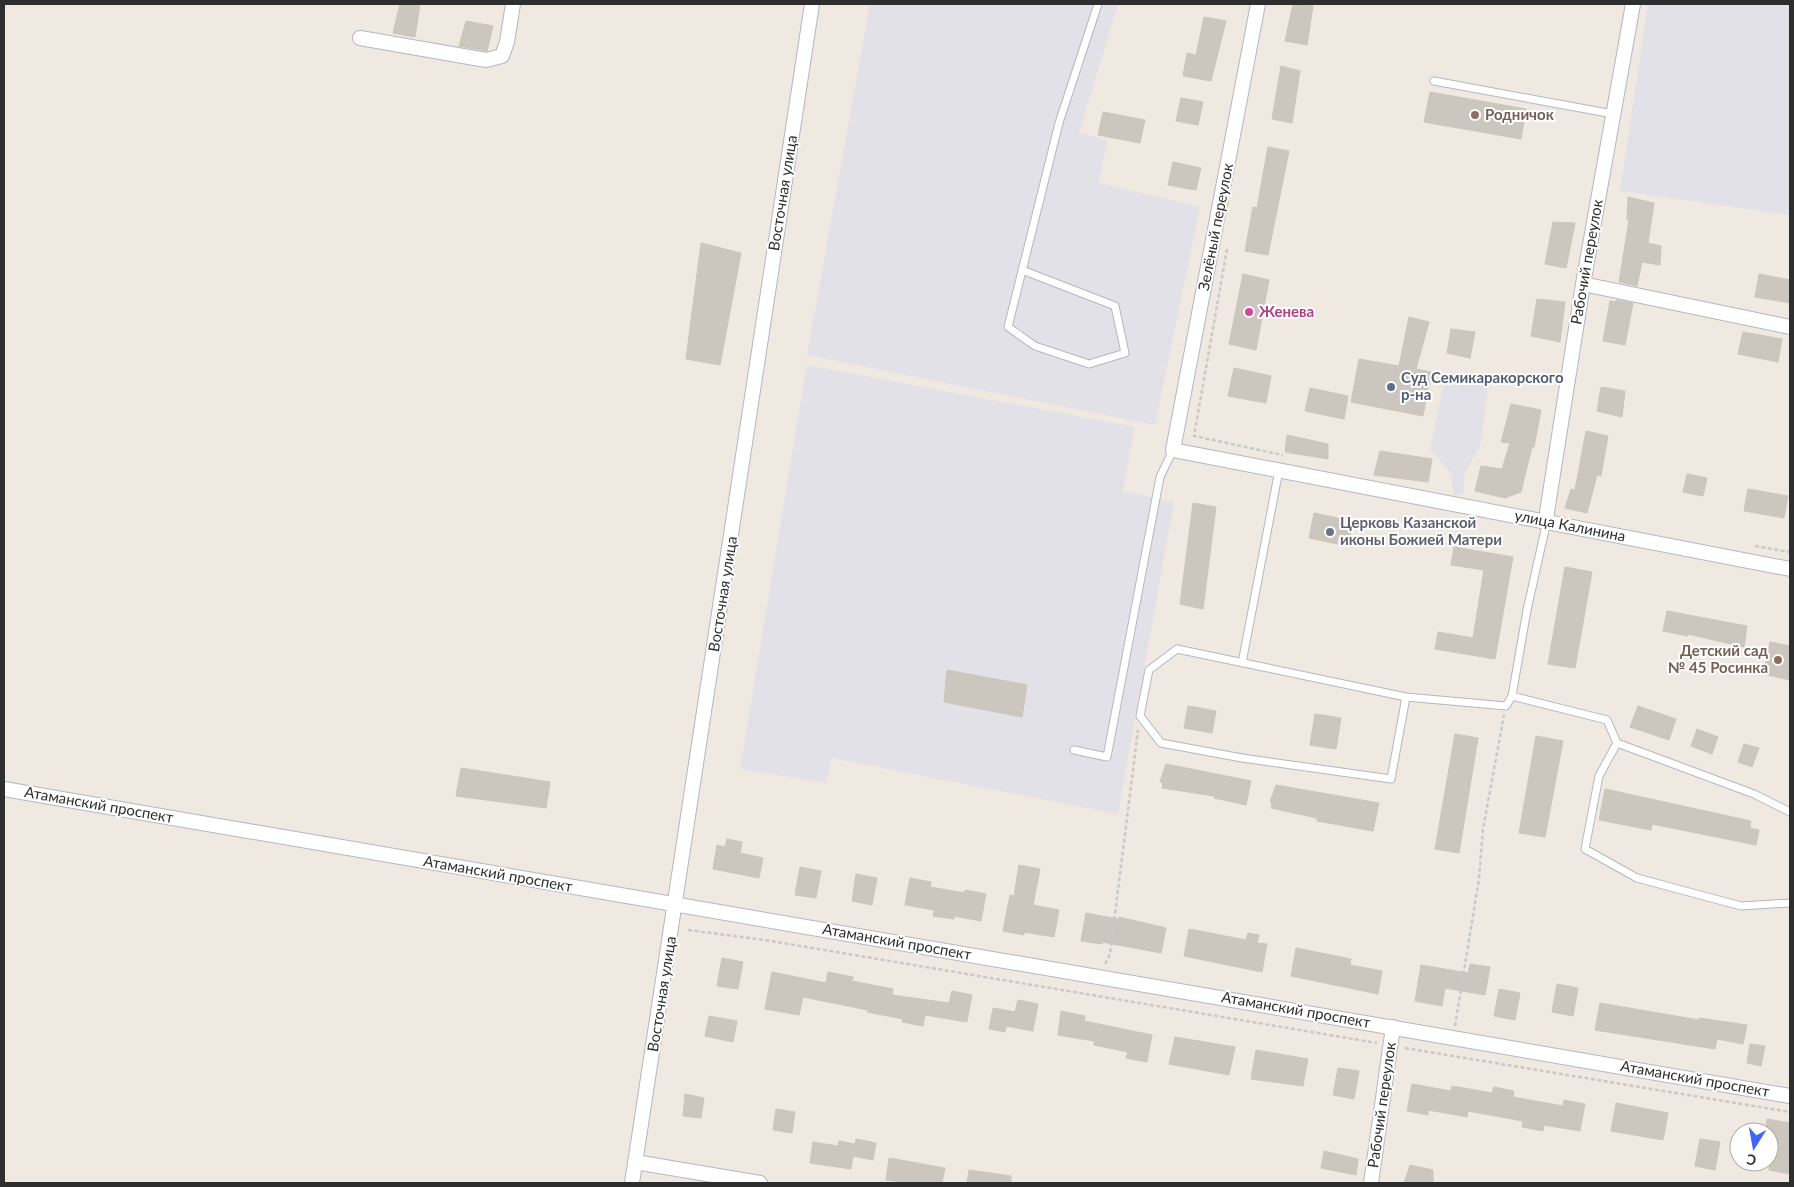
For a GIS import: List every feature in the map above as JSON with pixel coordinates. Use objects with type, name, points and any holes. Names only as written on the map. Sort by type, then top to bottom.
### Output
[{"type":"street","points":[[360,38],[486,60],[502,56],[507,42],[513,4]]},
{"type":"street","name":"Восточная улица","points":[[632,1183],[812,4]]},
{"type":"street","name":"Зелёный переулок","points":[[1173,450],[1258,4]]},
{"type":"street","name":"Рабочий переулок","points":[[1547,521],[1582,284],[1633,4]]},
{"type":"street","points":[[1582,284],[1790,327]]},
{"type":"street","name":"улица Калинина","points":[[1173,450],[1547,521],[1730,559],[1790,569]]},
{"type":"street","name":"Атаманский проспект","points":[[4,789],[1790,1096]]},
{"type":"street","name":"Рабочий переулок","points":[[1371,1183],[1393,1027]]},
{"type":"street","points":[[635,1162],[760,1183]]},
{"type":"lane","points":[[1022,270],[1115,306],[1125,353],[1089,364],[1035,346],[1008,327],[1022,270],[1059,123],[1098,4]]},
{"type":"lane","points":[[1434,81],[1613,114]]},
{"type":"lane","points":[[1074,750],[1107,757],[1160,478],[1173,450]]},
{"type":"lane","points":[[1242,663],[1279,470]]},
{"type":"lane","points":[[1406,697],[1391,779],[1242,758],[1161,743],[1140,716],[1149,670],[1176,649],[1406,697],[1506,706],[1512,696],[1547,521]]},
{"type":"lane","points":[[1512,696],[1607,720],[1616,743],[1754,794],[1790,812]]},
{"type":"lane","points":[[1616,743],[1599,776],[1585,849],[1637,878],[1740,906],[1790,903]]},
{"type":"path","points":[[1229,240],[1194,436],[1289,456]]},
{"type":"path","points":[[1751,546],[1790,552]]},
{"type":"path","points":[[1453,1037],[1479,880],[1483,829],[1506,706]]},
{"type":"path","points":[[1098,977],[1110,954],[1140,716]]},
{"type":"path","points":[[688,930],[765,940],[1790,1112]]},
{"type":"shaded area","points":[[870,4],[1118,4],[1079,133],[1107,140],[1099,183],[1200,207],[1155,425],[807,355]]},
{"type":"shaded area","points":[[1648,4],[1790,4],[1790,215],[1620,191]]},
{"type":"shaded area","points":[[807,365],[1135,427],[1123,491],[1174,502],[1118,814],[832,758],[826,783],[740,769]]},
{"type":"shaded area","points":[[1446,372],[1488,389],[1480,447],[1465,472],[1463,494],[1453,496],[1452,474],[1430,450]]},
{"type":"building","points":[[400,4],[420,4],[415,37],[393,33]]},
{"type":"building","points":[[1293,4],[1313,6],[1307,45],[1285,41]]},
{"type":"building","points":[[1204,17],[1226,21],[1211,81],[1183,76],[1187,53],[1196,55]]},
{"type":"building","points":[[466,21],[493,26],[487,51],[459,46]]},
{"type":"building","points":[[1281,66],[1300,71],[1292,123],[1272,119]]},
{"type":"building","name":"Родничок","points":[[1430,92],[1526,109],[1521,139],[1424,122]]},
{"type":"building","points":[[1181,98],[1203,102],[1198,125],[1176,121]]},
{"type":"building","points":[[1103,112],[1145,120],[1140,143],[1098,135]]},
{"type":"building","points":[[1268,147],[1289,151],[1268,255],[1245,251],[1253,207],[1257,208]]},
{"type":"building","points":[[1173,162],[1201,168],[1196,190],[1168,185]]},
{"type":"building","points":[[1628,197],[1654,203],[1648,243],[1661,246],[1660,265],[1642,262],[1637,286],[1619,282],[1629,220],[1627,220]]},
{"type":"building","points":[[1553,222],[1575,223],[1566,268],[1545,264]]},
{"type":"building","points":[[701,243],[741,253],[720,365],[686,359]]},
{"type":"building","name":"Женева","points":[[1243,274],[1269,280],[1256,350],[1229,344]]},
{"type":"building","points":[[1759,274],[1790,280],[1790,303],[1755,297]]},
{"type":"building","points":[[1537,299],[1565,302],[1560,342],[1531,336]]},
{"type":"building","points":[[1616,300],[1633,303],[1625,345],[1603,341],[1610,301],[1616,302]]},
{"type":"building","name":"Суд Семикаракорского р-на","points":[[1409,317],[1429,322],[1416,369],[1431,372],[1423,416],[1351,402],[1359,359],[1399,366]]},
{"type":"building","points":[[1451,329],[1475,332],[1470,358],[1447,353]]},
{"type":"building","points":[[1743,332],[1782,339],[1778,362],[1738,354]]},
{"type":"building","points":[[1234,368],[1271,376],[1266,403],[1228,396]]},
{"type":"building","points":[[1601,387],[1625,391],[1622,417],[1597,411]]},
{"type":"building","points":[[1310,388],[1348,396],[1344,419],[1305,411]]},
{"type":"building","points":[[1511,404],[1541,410],[1534,447],[1532,447],[1521,492],[1505,498],[1475,491],[1481,466],[1502,469],[1510,443],[1501,442]]},
{"type":"building","points":[[1586,431],[1608,436],[1601,476],[1597,475],[1587,513],[1565,508],[1571,489],[1575,490]]},
{"type":"building","points":[[1287,435],[1328,444],[1328,459],[1285,452]]},
{"type":"building","points":[[1380,451],[1432,459],[1428,482],[1374,475]]},
{"type":"building","points":[[1687,474],[1707,478],[1703,496],[1683,492]]},
{"type":"building","points":[[1748,489],[1788,496],[1784,518],[1744,511]]},
{"type":"building","points":[[1193,503],[1216,507],[1203,609],[1180,604]]},
{"type":"building","name":"Церковь Казанской иконы Божией Матери","points":[[1314,513],[1342,519],[1341,526],[1352,528],[1349,540],[1338,537],[1337,544],[1309,538]]},
{"type":"building","points":[[1454,547],[1513,557],[1495,659],[1435,649],[1438,632],[1473,638],[1484,570],[1451,565]]},
{"type":"building","points":[[1565,567],[1592,572],[1575,668],[1548,664]]},
{"type":"building","points":[[1667,611],[1747,626],[1744,647],[1688,634],[1688,636],[1663,631]]},
{"type":"building","name":"Детский сад № 45 Росинка","points":[[1770,642],[1790,646],[1790,680],[1763,674]]},
{"type":"building","points":[[947,670],[1027,685],[1022,717],[944,702]]},
{"type":"building","points":[[1188,706],[1216,711],[1212,733],[1184,728]]},
{"type":"building","points":[[1638,706],[1676,719],[1669,740],[1630,727]]},
{"type":"building","points":[[1315,714],[1341,718],[1336,749],[1310,745]]},
{"type":"building","points":[[1697,729],[1718,737],[1712,754],[1691,746]]},
{"type":"building","points":[[1455,734],[1478,738],[1459,853],[1435,849]]},
{"type":"building","points":[[1536,736],[1563,741],[1545,837],[1519,833]]},
{"type":"building","points":[[1744,744],[1759,748],[1752,767],[1738,762]]},
{"type":"building","points":[[1166,764],[1251,781],[1246,805],[1214,798],[1214,796],[1162,788],[1163,783],[1160,782]]},
{"type":"building","points":[[461,768],[550,782],[546,808],[456,796]]},
{"type":"building","points":[[1276,785],[1379,803],[1373,831],[1317,821],[1317,818],[1271,808],[1272,803],[1270,802]]},
{"type":"building","points":[[1605,789],[1751,821],[1750,828],[1759,830],[1756,845],[1652,824],[1651,830],[1599,820]]},
{"type":"building","points":[[727,839],[742,842],[740,853],[763,858],[759,878],[713,869],[717,845],[725,847]]},
{"type":"building","points":[[1019,865],[1040,869],[1033,905],[1059,910],[1054,937],[1024,932],[1024,935],[1003,931],[1010,895],[1014,896]]},
{"type":"building","points":[[800,867],[821,871],[816,898],[795,895]]},
{"type":"building","points":[[856,874],[877,878],[872,905],[852,901]]},
{"type":"building","points":[[910,878],[931,882],[930,887],[965,893],[965,890],[986,894],[981,921],[954,916],[954,919],[933,916],[934,910],[905,905]]},
{"type":"building","points":[[1086,913],[1118,919],[1119,917],[1166,928],[1161,953],[1102,942],[1102,944],[1081,941]]},
{"type":"building","points":[[1189,929],[1246,940],[1248,933],[1259,935],[1257,943],[1267,944],[1262,972],[1184,956]]},
{"type":"building","points":[[1296,948],[1351,959],[1350,965],[1382,971],[1378,994],[1291,976]]},
{"type":"building","points":[[722,958],[743,962],[738,989],[717,986]]},
{"type":"building","points":[[1470,964],[1490,967],[1485,995],[1445,988],[1442,1006],[1415,1001],[1421,965],[1468,973]]},
{"type":"building","points":[[772,972],[826,983],[828,972],[853,977],[852,981],[893,989],[892,995],[949,1003],[952,991],[972,995],[967,1022],[925,1015],[923,1026],[902,1022],[903,1019],[867,1012],[868,1010],[803,997],[799,1015],[765,1009]]},
{"type":"building","points":[[1557,984],[1578,988],[1573,1016],[1552,1012]]},
{"type":"building","points":[[1499,989],[1520,993],[1515,1020],[1494,1016]]},
{"type":"building","points":[[1018,1000],[1038,1004],[1033,1031],[1006,1026],[1005,1032],[989,1029],[993,1008],[1015,1012]]},
{"type":"building","points":[[1600,1003],[1699,1020],[1699,1018],[1747,1025],[1743,1044],[1717,1039],[1715,1049],[1595,1030]]},
{"type":"building","points":[[1061,1011],[1085,1016],[1084,1021],[1152,1035],[1147,1062],[1126,1058],[1128,1052],[1094,1045],[1094,1041],[1058,1035]]},
{"type":"building","points":[[709,1016],[737,1021],[733,1042],[705,1036]]},
{"type":"building","points":[[1175,1037],[1235,1047],[1229,1075],[1169,1064]]},
{"type":"building","points":[[1750,1044],[1765,1046],[1761,1066],[1747,1063]]},
{"type":"building","points":[[1256,1050],[1308,1059],[1303,1086],[1251,1079]]},
{"type":"building","points":[[1338,1068],[1359,1071],[1354,1099],[1333,1095]]},
{"type":"building","points":[[1412,1084],[1451,1091],[1452,1086],[1492,1093],[1494,1087],[1514,1091],[1513,1097],[1563,1106],[1564,1100],[1585,1104],[1580,1131],[1544,1125],[1543,1131],[1522,1127],[1523,1121],[1468,1111],[1467,1117],[1428,1110],[1428,1115],[1407,1111]]},
{"type":"building","points":[[685,1094],[704,1098],[701,1118],[683,1116]]},
{"type":"building","points":[[1616,1103],[1668,1113],[1663,1140],[1611,1131]]},
{"type":"building","points":[[776,1109],[795,1112],[792,1133],[773,1130]]},
{"type":"building","points":[[1767,1119],[1790,1123],[1790,1174],[1779,1172],[1779,1122],[1767,1122]]},
{"type":"building","points":[[856,1139],[876,1143],[873,1160],[853,1156],[851,1169],[810,1163],[813,1142],[838,1146],[839,1141],[855,1144]]},
{"type":"building","points":[[1700,1139],[1720,1142],[1715,1170],[1695,1166]]},
{"type":"building","points":[[1324,1151],[1358,1159],[1356,1175],[1321,1168]]},
{"type":"building","points":[[889,1158],[945,1168],[942,1183],[911,1183],[886,1180]]},
{"type":"building","points":[[1410,1165],[1433,1170],[1433,1183],[1404,1183]]},
{"type":"building","points":[[969,1170],[1011,1176],[1011,1183],[967,1183]]},
{"type":"place","name":"Родничок","points":[[1475,115]]},
{"type":"place","name":"Женева","points":[[1249,312]]},
{"type":"place","name":"Суд Семикаракорского р-на","points":[[1391,387]]},
{"type":"place","name":"Церковь Казанской иконы Божией Матери","points":[[1330,532]]},
{"type":"place","name":"Детский сад № 45 Росинка","points":[[1778,660]]}]
